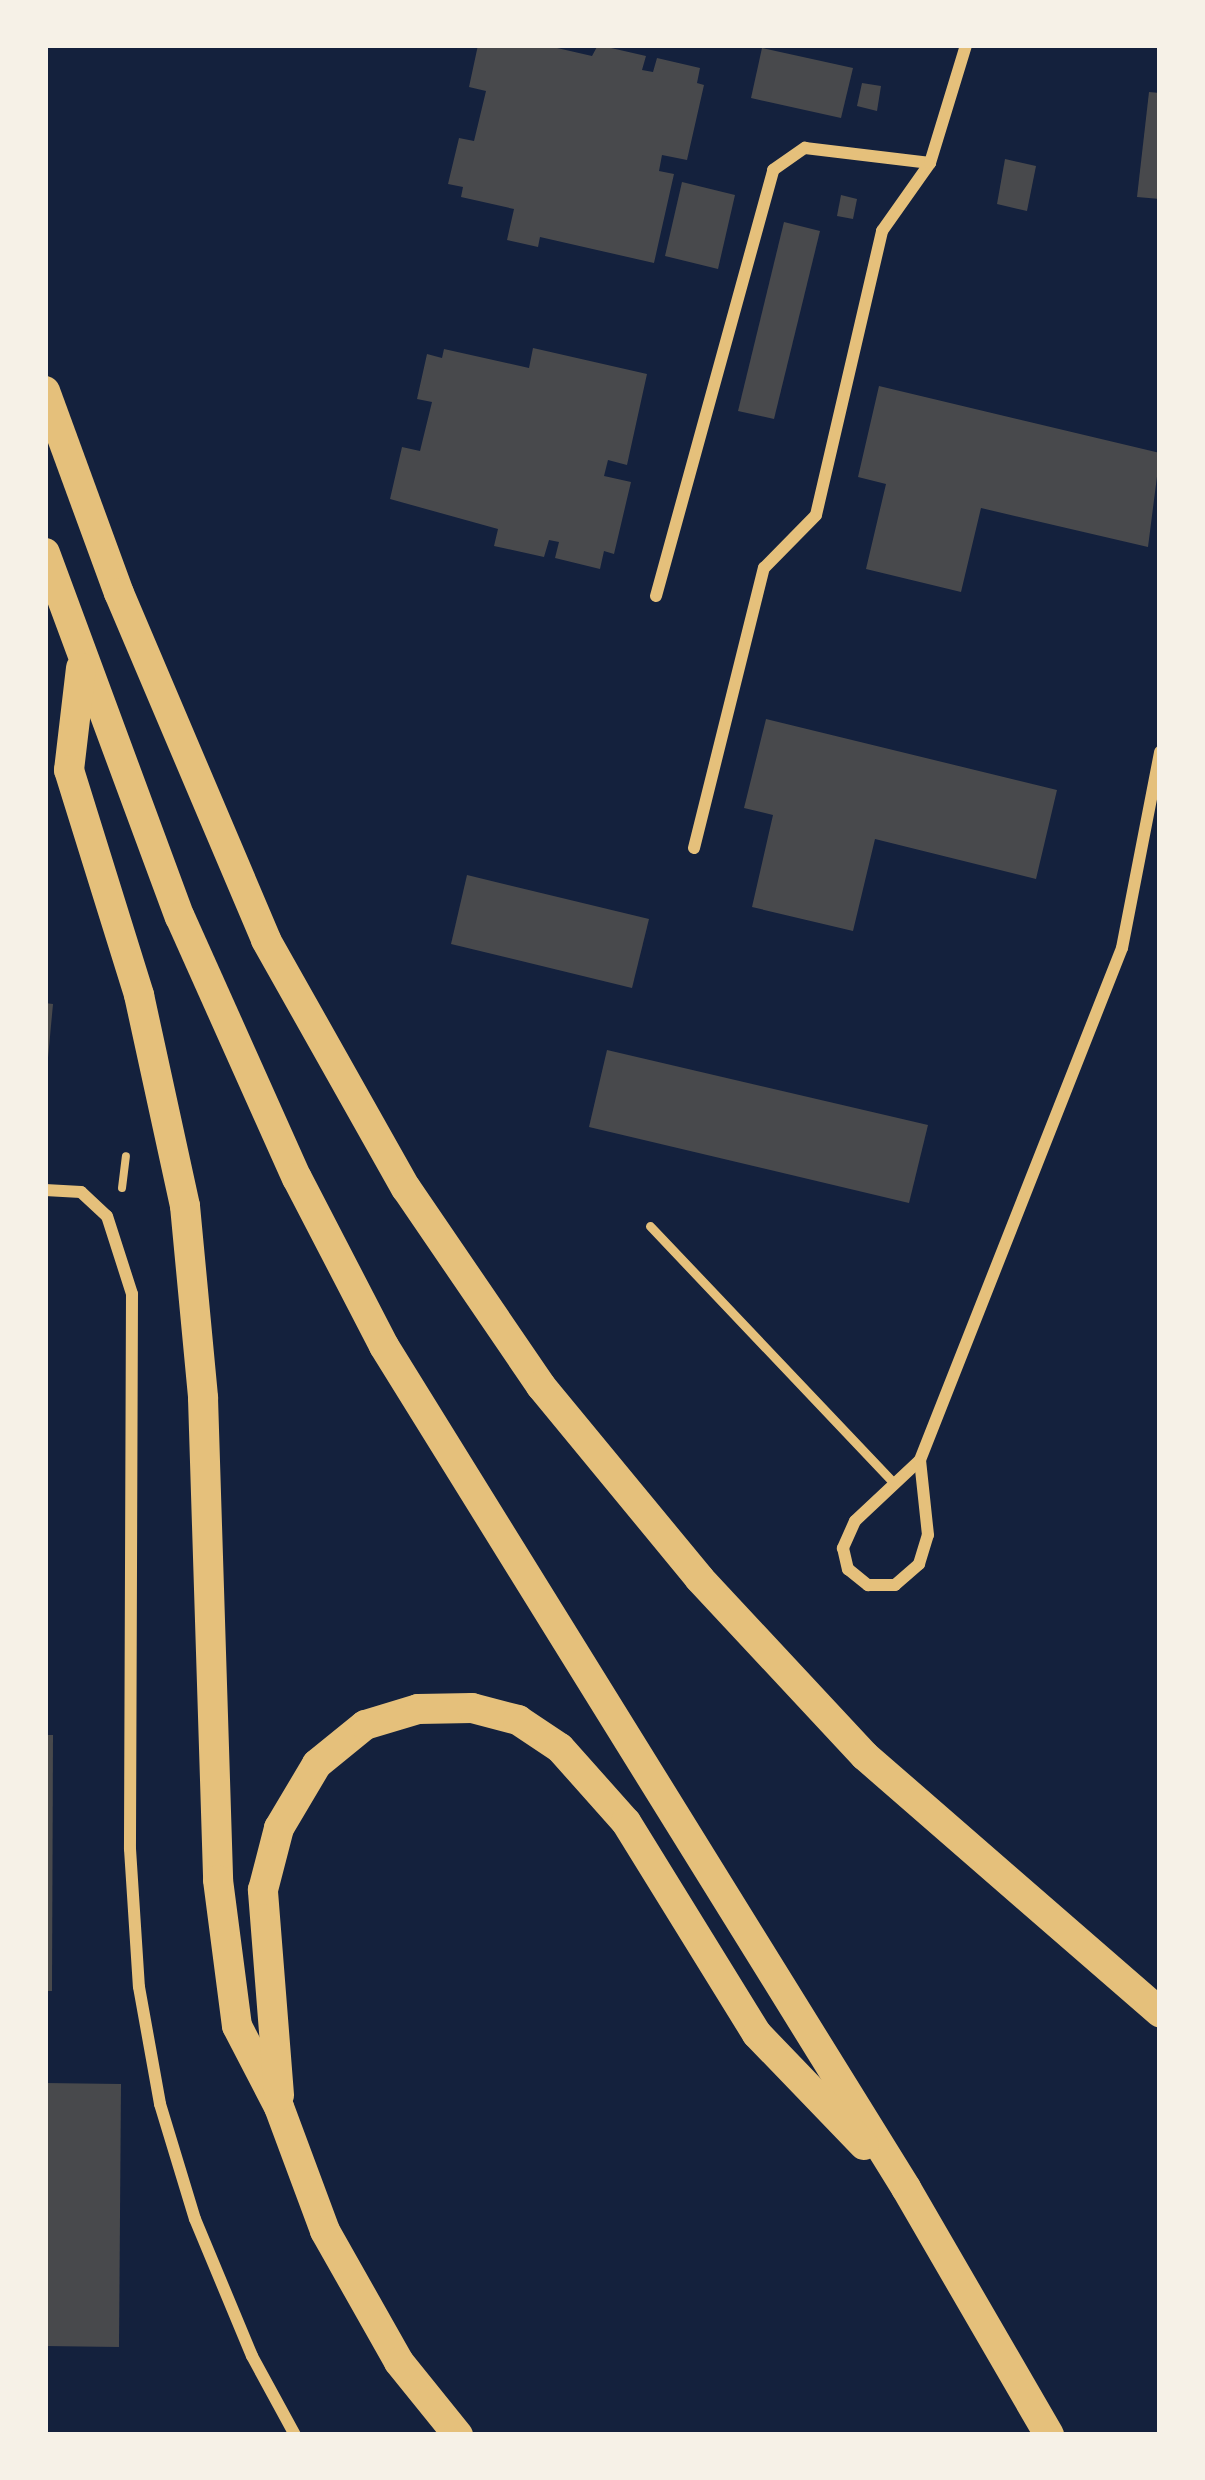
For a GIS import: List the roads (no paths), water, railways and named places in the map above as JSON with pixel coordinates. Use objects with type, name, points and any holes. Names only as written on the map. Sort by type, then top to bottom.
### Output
[{"type":"main road","points":[[45,391],[119,593],[266,940],[406,1188],[541,1386],[699,1578],[865,1756],[1160,2012]]},
{"type":"main road","points":[[45,554],[81,662],[180,917],[296,1178],[384,1346],[906,2188],[1049,2435]]},
{"type":"main road","points":[[81,662],[69,770],[139,995],[185,1206],[203,1398],[218,1880],[237,2026],[279,2107],[325,2231],[399,2362],[458,2435]]},
{"type":"main road","points":[[279,2107],[263,1890],[279,1828],[317,1764],[365,1725],[418,1709],[472,1708],[518,1720],[560,1748],[626,1822],[757,2034],[906,2188]]},
{"type":"street","points":[[694,848],[764,568],[816,515],[882,231],[930,163],[966,45]]},
{"type":"street","points":[[656,596],[773,170],[806,148],[930,163]]},
{"type":"street","points":[[920,1460],[892,1480],[855,1521],[843,1548],[848,1569],[868,1585],[895,1586],[919,1564],[928,1535],[920,1460],[1114,970],[1160,752]]},
{"type":"street","points":[[45,1190],[81,1192],[107,1216],[132,1294],[130,1849],[139,1987],[160,2104],[195,2219],[296,2435]]},
{"type":"lane","points":[[650,1226],[892,1480]]}]
